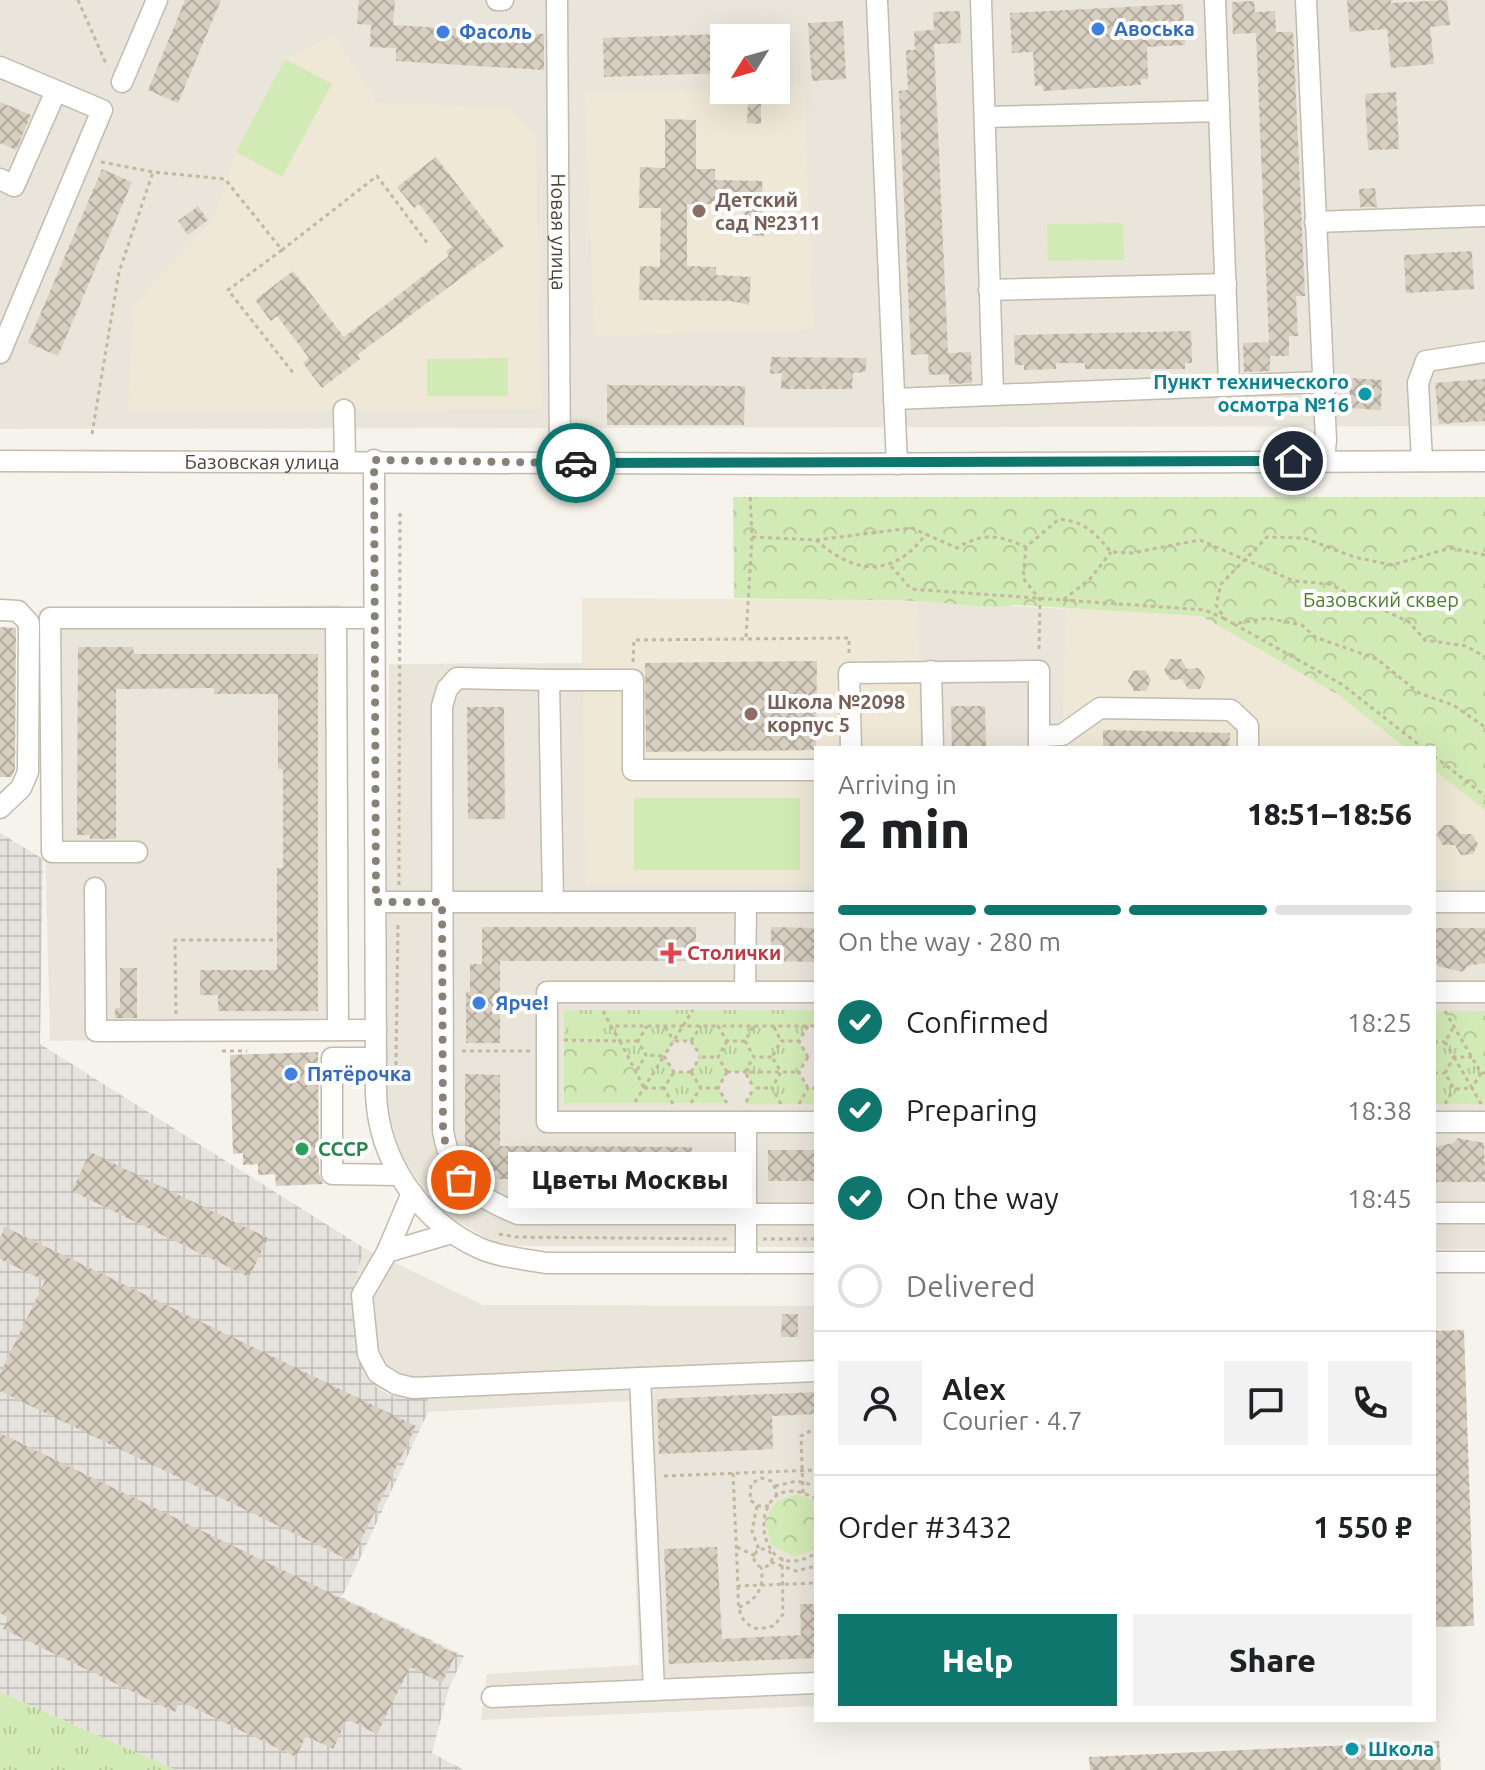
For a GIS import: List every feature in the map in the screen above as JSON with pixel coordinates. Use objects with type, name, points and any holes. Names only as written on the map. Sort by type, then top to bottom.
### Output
[{"type":"street","points":[[115,75],[157,0]]},
{"type":"street","name":"Новая улица","points":[[560,463],[557,0],[570,0]]},
{"type":"street","points":[[877,0],[897,464]]},
{"type":"street","points":[[981,0],[993,394]]},
{"type":"street","points":[[1215,0],[1229,383]]},
{"type":"street","points":[[1306,0],[1324,460]]},
{"type":"street","points":[[0,67],[102,110],[0,353]]},
{"type":"street","points":[[0,179],[14,186],[56,91]]},
{"type":"street","points":[[985,117],[1219,111]]},
{"type":"street","points":[[1315,222],[1485,216]]},
{"type":"street","points":[[989,290],[1226,284]]},
{"type":"street","points":[[1422,461],[1418,383],[1426,361],[1485,352]]},
{"type":"street","points":[[894,399],[1229,383],[1322,382]]},
{"type":"street","points":[[344,410],[345,460]]},
{"type":"street","points":[[374,460],[376,1106],[383,1144],[398,1175],[452,1233],[480,1248],[546,1263],[814,1263]]},
{"type":"street","name":"Базовская улица","points":[[0,461],[897,464],[1485,461]]},
{"type":"street","points":[[0,610],[18,611],[29,623],[28,772],[21,788],[0,808]]},
{"type":"street","points":[[137,852],[52,852],[50,618],[374,618]]},
{"type":"street","points":[[336,618],[338,1030]]},
{"type":"street","points":[[931,671],[933,746]]},
{"type":"street","points":[[851,746],[849,673],[931,671],[1039,671],[1039,742],[1062,735],[1100,708],[1231,710],[1248,726],[1248,746]]},
{"type":"street","points":[[814,770],[633,770],[633,680],[457,678],[447,689],[442,706],[443,1131],[448,1156],[461,1180],[483,1199],[518,1214],[814,1214]]},
{"type":"street","points":[[549,680],[553,902]]},
{"type":"street","points":[[95,888],[96,1031],[376,1030]]},
{"type":"street","points":[[376,902],[814,902]]},
{"type":"street","points":[[745,991],[746,902]]},
{"type":"street","points":[[1436,902],[1485,902]]},
{"type":"street","points":[[814,992],[547,992],[556,1046],[547,1122],[746,1113],[814,1122]]},
{"type":"street","points":[[1436,992],[1485,992]]},
{"type":"street","points":[[376,1058],[332,1058],[332,1174],[398,1175]]},
{"type":"street","points":[[746,1113],[746,1263]]},
{"type":"street","points":[[1436,1122],[1483,1113]]},
{"type":"street","points":[[412,1193],[387,1252],[362,1295],[368,1354],[378,1373],[396,1384],[413,1388],[814,1371]]},
{"type":"street","points":[[1436,1213],[1485,1213]]},
{"type":"street","points":[[387,1252],[452,1233]]},
{"type":"street","points":[[1436,1262],[1485,1262]]},
{"type":"street","points":[[640,1378],[654,1690]]},
{"type":"street","points":[[492,1697],[814,1683]]},
{"type":"path","points":[[78,0],[115,75]]},
{"type":"path","points":[[82,158],[153,172],[225,179],[282,250]]},
{"type":"path","points":[[92,434],[119,272],[153,172]]},
{"type":"path","points":[[294,374],[228,290],[377,176],[428,244]]},
{"type":"path","points":[[746,638],[752,537],[750,493]]},
{"type":"path","points":[[396,1076],[400,513]]},
{"type":"path","points":[[1039,671],[1040,600],[1023,578],[1026,547],[1059,519],[1075,520],[1092,529],[1111,552],[1132,553],[1200,540],[1294,581],[1329,584],[1409,622],[1425,640],[1466,646],[1485,657]]},
{"type":"path","points":[[752,537],[816,540],[912,528],[957,548],[973,538],[996,534],[1026,547]]},
{"type":"path","points":[[816,540],[834,557],[858,566],[891,566],[913,551],[926,534]]},
{"type":"path","points":[[1225,619],[1216,605],[1221,584],[1248,561],[1267,537],[1304,538],[1354,557],[1392,565],[1450,548],[1485,555]]},
{"type":"path","points":[[1063,600],[1090,579],[1111,552]]},
{"type":"path","points":[[891,566],[911,589],[1205,610],[1343,685],[1420,746]]},
{"type":"path","points":[[1234,624],[1267,618],[1302,625],[1315,637],[1377,659],[1419,693],[1453,705],[1485,727]]},
{"type":"path","points":[[633,680],[634,640],[849,638],[849,673]]},
{"type":"path","points":[[1436,758],[1485,796]]},
{"type":"path","points":[[176,1030],[175,940],[278,940]]},
{"type":"path","points":[[602,1010],[644,1088]]},
{"type":"path","points":[[634,1103],[693,1010]]},
{"type":"path","points":[[1445,1011],[1483,1073],[1472,1088]]},
{"type":"path","points":[[611,1026],[814,1026]]},
{"type":"path","points":[[638,1041],[647,1026]]},
{"type":"path","points":[[664,1026],[674,1041]]},
{"type":"path","points":[[691,1041],[701,1026]]},
{"type":"path","points":[[718,1026],[727,1041]]},
{"type":"path","points":[[745,1041],[754,1026]]},
{"type":"path","points":[[773,1026],[781,1041]]},
{"type":"path","points":[[799,1041],[808,1026]]},
{"type":"path","points":[[1445,1042],[1454,1026]]},
{"type":"path","points":[[442,1051],[638,1041]]},
{"type":"path","points":[[638,1041],[646,1055]]},
{"type":"path","points":[[674,1041],[691,1041]]},
{"type":"path","points":[[691,1041],[700,1057]]},
{"type":"path","points":[[727,1041],[745,1041]]},
{"type":"path","points":[[718,1057],[727,1041]]},
{"type":"path","points":[[745,1041],[754,1057]]},
{"type":"path","points":[[781,1041],[799,1041]]},
{"type":"path","points":[[772,1057],[781,1041]]},
{"type":"path","points":[[799,1041],[808,1057]]},
{"type":"path","points":[[1436,1042],[1445,1042]]},
{"type":"path","points":[[1445,1042],[1483,1113]]},
{"type":"path","points":[[636,1072],[646,1055]]},
{"type":"path","points":[[646,1055],[664,1056]]},
{"type":"path","points":[[664,1056],[674,1072]]},
{"type":"path","points":[[700,1057],[718,1057]]},
{"type":"path","points":[[691,1072],[700,1057]]},
{"type":"path","points":[[718,1057],[727,1072]]},
{"type":"path","points":[[754,1057],[772,1057]]},
{"type":"path","points":[[745,1072],[754,1057]]},
{"type":"path","points":[[772,1057],[781,1072]]},
{"type":"path","points":[[808,1057],[814,1057]]},
{"type":"path","points":[[799,1072],[808,1057]]},
{"type":"path","points":[[1454,1057],[1472,1057]]},
{"type":"path","points":[[1445,1073],[1454,1057]]},
{"type":"path","points":[[674,1072],[691,1072]]},
{"type":"path","points":[[664,1088],[674,1072]]},
{"type":"path","points":[[691,1072],[701,1088]]},
{"type":"path","points":[[727,1072],[799,1072]]},
{"type":"path","points":[[718,1088],[727,1072]]},
{"type":"path","points":[[745,1072],[754,1088],[746,1113]]},
{"type":"path","points":[[772,1088],[781,1072]]},
{"type":"path","points":[[799,1072],[808,1088]]},
{"type":"path","points":[[1436,1073],[1445,1073]]},
{"type":"path","points":[[1445,1073],[1454,1089]]},
{"type":"path","points":[[644,1088],[664,1088]]},
{"type":"path","points":[[664,1088],[673,1104]]},
{"type":"path","points":[[701,1088],[718,1088]]},
{"type":"path","points":[[691,1103],[701,1088]]},
{"type":"path","points":[[718,1088],[727,1103]]},
{"type":"path","points":[[754,1088],[772,1088]]},
{"type":"path","points":[[772,1088],[781,1104]]},
{"type":"path","points":[[808,1088],[814,1088]]},
{"type":"path","points":[[799,1104],[808,1088]]},
{"type":"path","points":[[1454,1089],[1472,1088]]},
{"type":"path","points":[[1445,1104],[1454,1089]]},
{"type":"path","points":[[492,1232],[516,1237],[814,1239]]},
{"type":"path","points":[[803,1493],[801,1436],[814,1429]]},
{"type":"path","points":[[644,1477],[814,1470]]},
{"type":"path","points":[[733,1473],[739,1607],[751,1627],[766,1629],[774,1626],[783,1614],[782,1557]]},
{"type":"path","points":[[759,1550],[752,1531],[757,1506],[748,1494],[751,1484],[766,1479],[775,1486],[802,1482],[814,1487]]},
{"type":"path","points":[[775,1486],[775,1499]]},
{"type":"path","points":[[814,1498],[803,1493],[788,1493],[775,1499],[762,1519],[764,1538],[782,1557],[804,1559],[814,1554]]},
{"type":"path","points":[[757,1506],[769,1506]]},
{"type":"path","points":[[736,1547],[755,1556],[760,1566],[761,1585],[756,1597],[739,1607]]},
{"type":"path","points":[[755,1556],[759,1550]]},
{"type":"path","points":[[759,1550],[771,1552],[771,1562]]},
{"type":"path","points":[[760,1566],[771,1562]]},
{"type":"path","points":[[771,1562],[782,1569],[796,1571],[814,1566]]},
{"type":"path","points":[[738,1586],[814,1583]]},
{"type":"shaded area","points":[[0,0],[1485,0],[1485,426],[0,429]]},
{"type":"shaded area","points":[[335,36],[377,103],[508,108],[536,136],[541,409],[128,411],[134,305],[214,218],[236,152],[285,59]]},
{"type":"shaded area","name":"Детский сад №2311","points":[[790,86],[804,86],[813,329],[594,336],[585,93],[710,91],[710,104],[790,104]]},
{"type":"shaded area","points":[[582,598],[918,601],[1201,616],[1403,746],[814,746],[814,1247],[514,1246],[489,1240],[439,1210],[402,1158],[385,1103],[389,664],[582,663]]},
{"type":"shaded area","name":"Школа №2098 корпус 5","points":[[582,598],[918,601],[920,746],[814,746],[814,884],[585,884]]},
{"type":"shaded area","points":[[341,605],[347,1036],[50,1041],[39,610]]},
{"type":"shaded area","points":[[1066,608],[1201,616],[1337,694],[1403,746],[1062,746]]},
{"type":"shaded area","points":[[1436,772],[1485,810],[1485,1249],[1436,1249]]},
{"type":"shaded area","points":[[1436,772],[1485,810],[1485,881],[1436,881]]},
{"type":"shaded area","points":[[0,833],[43,859],[40,1044],[364,1248],[352,1292],[358,1360],[377,1388],[390,1395],[408,1398],[428,1396],[428,1412],[342,1597],[464,1656],[449,1688],[432,1753],[464,1770],[176,1770],[0,1692]]},
{"type":"shaded area","points":[[364,1248],[483,1305],[814,1306],[814,1706],[481,1720],[487,1674],[639,1665],[629,1401],[428,1412],[428,1396],[408,1398],[377,1388],[357,1360],[352,1292]]},
{"type":"green space","points":[[285,59],[332,84],[282,177],[236,152]]},
{"type":"green space","points":[[1123,223],[1124,260],[1048,261],[1047,224]]},
{"type":"green space","points":[[508,358],[508,396],[427,396],[427,359]]},
{"type":"green space","name":"Базовский сквер","points":[[733,497],[1485,497],[1485,810],[1436,772],[1436,746],[1403,746],[1337,694],[1201,616],[918,601],[734,598]]},
{"type":"green space","points":[[634,798],[800,798],[800,870],[634,870]]},
{"type":"green space","points":[[564,1010],[814,1010],[814,1026],[808,1026],[799,1041],[808,1057],[799,1072],[808,1088],[814,1088],[814,1104],[745,1104],[754,1088],[745,1072],[727,1072],[718,1088],[727,1103],[634,1103],[644,1088],[620,1041],[564,1040]],"holes":[[[674,1041],[691,1041],[700,1056],[691,1072],[674,1072],[664,1056]]]},
{"type":"green space","points":[[1436,1011],[1445,1011],[1481,1073],[1485,1073],[1485,1104],[1436,1104]]},
{"type":"green space","points":[[1445,1011],[1485,1011],[1485,1073],[1481,1073]]},
{"type":"green space","points":[[564,1041],[620,1041],[644,1088],[634,1103],[564,1103]]},
{"type":"green space","points":[[797,1494],[814,1501],[814,1550],[794,1557],[771,1545],[765,1520],[777,1501]]},
{"type":"green space","points":[[0,1692],[176,1770],[0,1770]]},
{"type":"building","points":[[185,0],[221,0],[178,103],[148,90]]},
{"type":"building","points":[[359,0],[395,0],[393,25],[544,34],[544,70],[396,61],[396,48],[370,47],[371,25],[357,24]]},
{"type":"building","points":[[1347,0],[1391,0],[1391,3],[1447,0],[1450,25],[1430,27],[1434,64],[1391,68],[1387,29],[1350,32]]},
{"type":"building","points":[[1254,1],[1255,12],[1275,11],[1276,32],[1293,32],[1305,296],[1296,296],[1298,336],[1289,336],[1289,356],[1270,356],[1270,371],[1244,372],[1243,343],[1269,342],[1256,33],[1233,34],[1232,2]]},
{"type":"building","name":"Авоська","points":[[1183,4],[1185,45],[1147,47],[1148,79],[1141,79],[1141,85],[1043,91],[1043,85],[1035,86],[1033,52],[1012,53],[1010,13]]},
{"type":"building","points":[[960,11],[961,43],[934,44],[948,353],[971,352],[972,383],[949,384],[949,374],[929,375],[928,354],[911,355],[899,91],[908,90],[906,50],[915,50],[914,31],[934,30],[933,12]]},
{"type":"building","points":[[843,21],[846,79],[812,81],[808,23]]},
{"type":"building","points":[[710,34],[710,73],[604,77],[603,38]]},
{"type":"building","points":[[1396,92],[1399,149],[1368,150],[1365,94]]},
{"type":"building","points":[[0,102],[31,115],[16,150],[0,143]]},
{"type":"building","points":[[748,104],[761,104],[761,124],[747,123]]},
{"type":"building","points":[[665,119],[696,120],[696,169],[715,169],[715,180],[762,181],[764,236],[744,235],[745,195],[715,194],[715,204],[687,204],[687,266],[716,267],[716,275],[751,277],[749,305],[731,301],[639,300],[640,266],[660,267],[661,208],[639,208],[640,167],[665,168]]},
{"type":"building","points":[[436,157],[504,246],[357,355],[360,359],[322,388],[303,363],[309,358],[277,316],[271,321],[255,300],[293,271],[344,337],[449,256],[446,251],[452,247],[419,204],[414,208],[397,187]]},
{"type":"building","points":[[102,169],[132,182],[58,356],[28,343]]},
{"type":"building","points":[[1375,188],[1377,207],[1360,207],[1359,189]]},
{"type":"building","points":[[198,206],[208,220],[188,235],[178,221]]},
{"type":"building","points":[[1472,251],[1474,289],[1406,293],[1404,255]]},
{"type":"building","points":[[1191,331],[1192,363],[1185,363],[1185,369],[1085,369],[1085,363],[1056,363],[1056,369],[1024,370],[1024,365],[1015,365],[1014,335]]},
{"type":"building","points":[[771,357],[867,358],[865,372],[853,373],[852,389],[781,389],[782,373],[770,374]]},
{"type":"building","name":"Пункт технического осмотра №16","points":[[1350,378],[1382,380],[1381,410],[1349,408]]},
{"type":"building","points":[[1485,379],[1485,421],[1439,424],[1435,383]]},
{"type":"building","points":[[607,385],[745,386],[744,425],[607,425]]},
{"type":"building","points":[[0,627],[16,628],[15,769],[12,777],[0,777]]},
{"type":"building","points":[[78,647],[133,647],[134,654],[318,654],[318,1011],[218,1011],[218,995],[200,995],[200,970],[277,970],[277,868],[283,868],[283,769],[278,769],[278,694],[214,694],[214,688],[116,689],[116,839],[90,839],[90,835],[77,835]]},
{"type":"building","points":[[1170,659],[1181,659],[1187,669],[1199,668],[1205,678],[1200,689],[1188,689],[1182,679],[1170,680],[1164,670]]},
{"type":"building","points":[[817,661],[816,746],[814,750],[646,752],[645,663]]},
{"type":"building","points":[[1145,670],[1151,680],[1146,691],[1134,691],[1128,681],[1133,671]]},
{"type":"building","points":[[951,706],[985,706],[986,746],[952,746]]},
{"type":"building","points":[[467,707],[504,707],[505,819],[468,819]]},
{"type":"building","points":[[1103,730],[1230,733],[1229,746],[1103,746]]},
{"type":"building","points":[[1443,825],[1454,825],[1460,834],[1472,834],[1478,844],[1473,854],[1461,855],[1455,845],[1443,845],[1437,835]]},
{"type":"building","points":[[482,927],[696,927],[696,961],[500,961],[500,1043],[466,1043],[466,992],[470,992],[470,964],[482,964]]},
{"type":"building","points":[[771,927],[814,928],[814,962],[771,961]]},
{"type":"building","points":[[1436,928],[1485,928],[1485,963],[1467,966],[1463,972],[1437,966]]},
{"type":"building","points":[[120,968],[137,968],[137,1018],[115,1018],[115,1008],[120,1008]]},
{"type":"building","points":[[318,1052],[319,1174],[323,1184],[276,1186],[275,1174],[258,1175],[258,1164],[243,1165],[243,1153],[233,1154],[230,1055]]},
{"type":"building","points":[[465,1074],[500,1075],[500,1146],[692,1147],[692,1179],[498,1179],[498,1171],[474,1171],[473,1150],[465,1150]]},
{"type":"building","points":[[1457,1138],[1484,1143],[1485,1182],[1436,1182],[1436,1147],[1454,1143]]},
{"type":"building","points":[[768,1150],[814,1150],[814,1181],[768,1181]]},
{"type":"building","points":[[90,1152],[268,1238],[249,1277],[72,1191]]},
{"type":"building","points":[[5,1227],[416,1426],[351,1561],[0,1391],[0,1374],[45,1281],[0,1259],[0,1238]]},
{"type":"building","points":[[782,1314],[798,1314],[798,1337],[781,1337]]},
{"type":"building","points":[[1464,1330],[1474,1626],[1436,1627],[1436,1331]]},
{"type":"building","points":[[814,1392],[814,1414],[772,1416],[773,1449],[659,1454],[657,1399]]},
{"type":"building","points":[[0,1433],[456,1654],[442,1683],[410,1667],[377,1734],[347,1719],[333,1749],[306,1736],[296,1757],[180,1701],[175,1712],[3,1629],[9,1618],[0,1613]]},
{"type":"building","points":[[717,1547],[722,1639],[801,1635],[800,1604],[814,1604],[814,1658],[669,1664],[664,1549]]},
{"type":"building","name":"Школа","points":[[1439,1741],[1441,1770],[1090,1770],[1089,1757]]},
{"type":"way so far","points":[[461,1180],[448,1156],[443,1131],[442,902],[376,902],[374,460],[576,463]]},
{"type":"place","name":"Авоська","points":[[1098,29]]},
{"type":"place","name":"Фасоль","points":[[443,32]]},
{"type":"place","name":"Детский сад №2311","points":[[699,211]]},
{"type":"place","name":"Пункт технического осмотра №16","points":[[1365,394]]},
{"type":"place","name":"Школа №2098 корпус 5","points":[[751,714]]},
{"type":"place","name":"Столички","points":[[671,953]]},
{"type":"place","name":"Ярче!","points":[[479,1003]]},
{"type":"place","name":"Пятёрочка","points":[[291,1074]]},
{"type":"place","name":"СССР","points":[[302,1149]]},
{"type":"place","name":"Цветы Москвы","points":[[461,1180]]},
{"type":"place","name":"Школа","points":[[1352,1749]]},
{"type":"route","points":[[576,463],[1293,461]]}]
